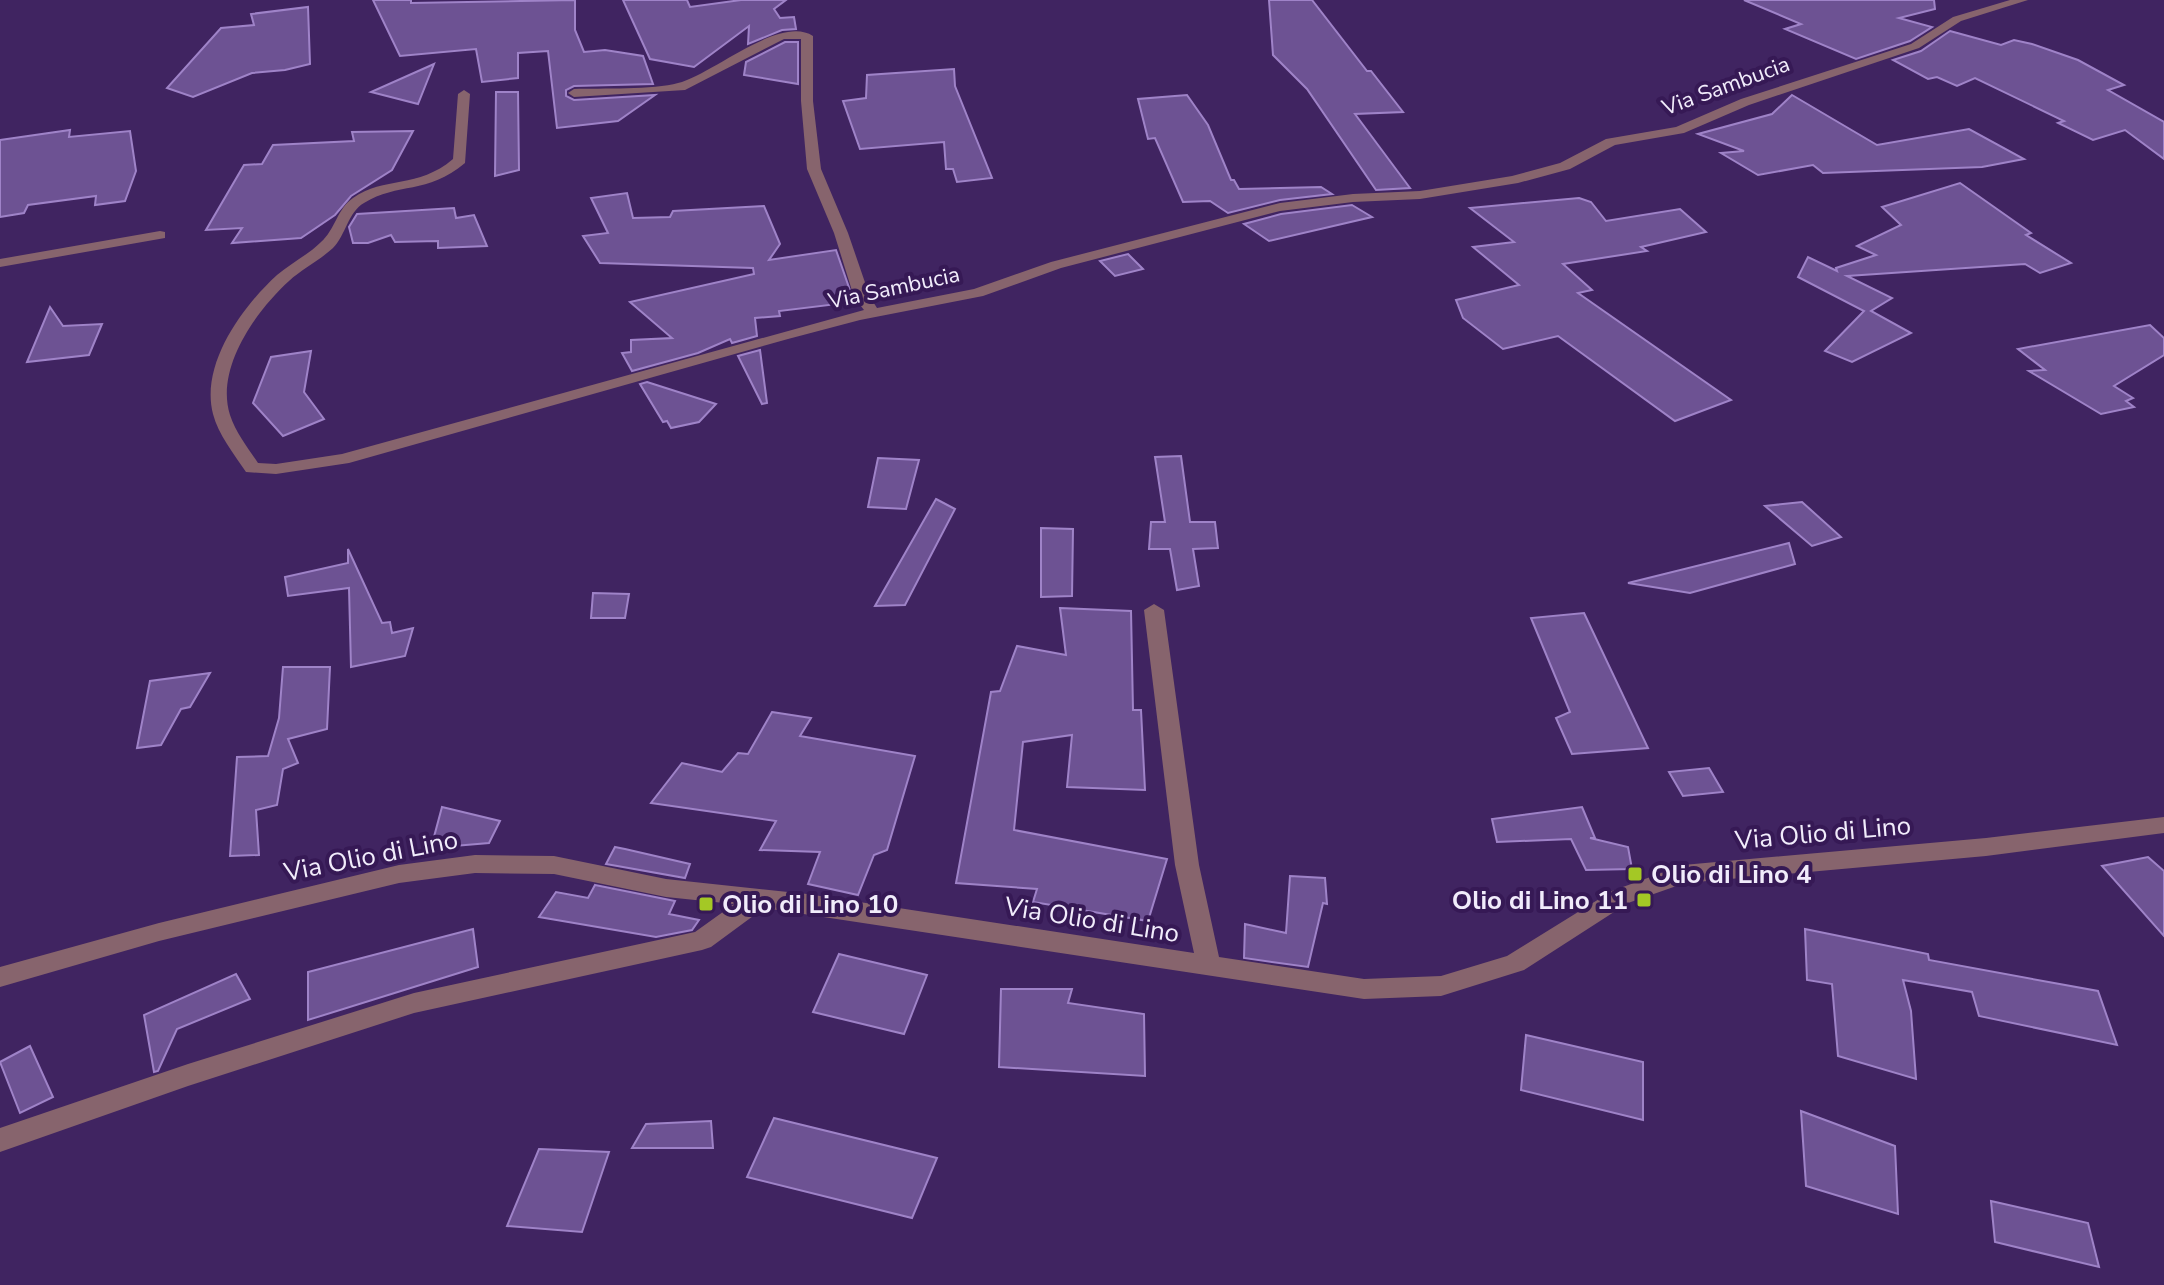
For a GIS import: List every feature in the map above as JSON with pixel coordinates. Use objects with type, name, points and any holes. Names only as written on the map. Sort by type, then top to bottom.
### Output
[{"type":"street","name":"Via Sambucia","points":[[464,94],[460,160],[449,171],[426,184],[365,197],[351,205],[337,235],[279,282],[253,312],[230,350],[220,388],[220,411],[252,468],[276,469],[343,459],[782,336],[978,293],[1056,265],[1280,207],[1353,198],[1420,195],[1513,180],[1565,166],[1611,142],[1679,130],[1745,102],[1915,46],[1957,19],[2022,0]]},
{"type":"street","points":[[574,93],[681,87],[782,36],[807,36],[807,101],[814,169],[851,260],[862,297],[874,314]]},
{"type":"street","points":[[0,263],[160,235]]},
{"type":"street","points":[[1154,610],[1187,865],[1209,966]]},
{"type":"street","name":"Via Olio di Lino","points":[[0,977],[159,932],[399,874],[475,864],[554,865],[666,888],[760,898],[1364,989],[1441,986],[1515,963],[1620,897],[1683,874],[1986,847],[2164,825]]},
{"type":"street","points":[[0,1140],[188,1075],[414,1003],[702,940],[760,898]]},
{"type":"building","points":[[373,0],[411,0],[411,3],[575,0],[575,30],[584,52],[605,50],[643,56],[653,84],[574,86],[566,90],[566,96],[574,100],[655,95],[618,121],[557,128],[548,51],[518,53],[518,78],[482,82],[476,49],[400,56]]},
{"type":"building","points":[[623,0],[687,0],[690,7],[741,0],[786,0],[774,9],[780,18],[794,17],[796,29],[782,30],[748,44],[749,26],[694,67],[650,59]]},
{"type":"building","points":[[1269,0],[1312,0],[1403,112],[1355,114],[1410,188],[1376,190],[1307,89],[1273,55]]},
{"type":"building","points":[[1744,0],[1934,0],[1935,9],[1899,18],[1932,27],[1910,41],[1856,59],[1785,29],[1801,24]]},
{"type":"building","points":[[308,7],[310,64],[252,73],[193,97],[167,88],[221,28],[254,25],[251,14]]},
{"type":"building","points":[[1950,31],[2001,45],[2014,40],[2032,44],[2078,60],[2124,85],[2108,90],[2164,122],[2164,159],[2125,130],[2093,140],[2058,123],[2064,121],[1975,78],[1957,86],[1937,77],[1928,79],[1893,60],[1921,51]]},
{"type":"building","points":[[785,42],[798,42],[798,84],[744,75],[746,62]]},
{"type":"building","points":[[434,64],[418,104],[371,92]]},
{"type":"building","points":[[954,69],[955,86],[992,178],[957,182],[953,169],[946,169],[944,142],[860,149],[843,101],[866,98],[867,75]]},
{"type":"building","points":[[496,92],[518,92],[519,170],[495,176]]},
{"type":"building","points":[[1187,95],[1208,125],[1231,180],[1239,189],[1321,187],[1332,194],[1280,200],[1228,213],[1210,201],[1183,202],[1155,138],[1148,139],[1138,99]]},
{"type":"building","points":[[1792,95],[1877,145],[1969,129],[2024,159],[1982,167],[1823,173],[1813,165],[1758,175],[1721,153],[1744,151],[1698,134],[1772,114]]},
{"type":"building","points":[[70,130],[69,137],[130,131],[136,171],[125,201],[95,205],[96,196],[28,205],[24,213],[0,217],[0,140]]},
{"type":"building","points":[[413,131],[392,170],[351,196],[335,215],[301,238],[232,243],[242,228],[206,230],[244,165],[262,164],[273,145],[354,141],[352,132]]},
{"type":"building","points":[[1960,183],[2031,233],[2026,235],[2071,263],[2040,273],[2025,264],[1847,276],[1892,298],[1871,311],[1911,333],[1852,362],[1825,351],[1864,311],[1798,277],[1808,257],[1837,271],[1836,268],[1876,255],[1857,246],[1901,225],[1882,207]]},
{"type":"building","points":[[627,193],[633,218],[670,217],[673,211],[764,206],[780,244],[769,260],[836,250],[854,302],[779,311],[780,316],[755,318],[757,336],[732,343],[730,339],[698,353],[632,371],[622,353],[631,352],[631,340],[672,338],[630,302],[754,274],[753,268],[600,263],[583,236],[608,233],[591,198]]},
{"type":"building","points":[[1579,198],[1591,202],[1606,221],[1680,209],[1706,232],[1641,247],[1647,251],[1563,264],[1592,290],[1578,293],[1731,400],[1675,421],[1558,336],[1503,349],[1463,318],[1456,300],[1519,285],[1473,247],[1514,242],[1470,208]]},
{"type":"building","points":[[1352,205],[1372,217],[1269,241],[1244,224],[1281,214]]},
{"type":"building","points":[[454,208],[456,218],[474,215],[487,246],[438,248],[438,241],[395,242],[391,235],[368,243],[353,243],[349,227],[357,214]]},
{"type":"building","points":[[1128,254],[1143,269],[1115,276],[1100,261]]},
{"type":"building","points":[[50,307],[63,326],[102,324],[89,355],[27,362]]},
{"type":"building","points":[[2150,325],[2164,338],[2164,355],[2114,386],[2133,398],[2126,401],[2134,407],[2101,414],[2029,371],[2045,370],[2018,349]]},
{"type":"building","points":[[760,350],[767,403],[762,404],[738,356]]},
{"type":"building","points":[[311,351],[304,392],[324,419],[283,436],[253,403],[271,357]]},
{"type":"building","points":[[647,382],[716,404],[699,422],[671,428],[667,421],[663,422],[640,384]]},
{"type":"building","points":[[1181,456],[1190,522],[1215,522],[1218,548],[1193,549],[1199,586],[1177,590],[1170,549],[1149,549],[1151,522],[1165,522],[1155,457]]},
{"type":"building","points":[[878,458],[919,460],[906,509],[868,507]]},
{"type":"building","points":[[936,499],[955,509],[905,605],[875,606]]},
{"type":"building","points":[[1802,502],[1841,537],[1812,546],[1765,506]]},
{"type":"building","points":[[1041,528],[1073,529],[1072,596],[1041,597]]},
{"type":"building","points":[[1789,543],[1795,564],[1690,593],[1628,583]]},
{"type":"building","points":[[348,549],[382,623],[390,622],[392,633],[413,628],[405,656],[351,667],[349,588],[288,596],[285,577],[348,563]]},
{"type":"building","points":[[593,593],[629,594],[625,618],[591,618]]},
{"type":"building","points":[[1060,608],[1131,611],[1133,710],[1141,710],[1145,790],[1067,787],[1072,735],[1023,742],[1014,830],[1167,859],[1148,921],[1033,902],[1037,889],[956,883],[991,692],[1000,691],[1017,646],[1066,655]]},
{"type":"building","points":[[1584,613],[1648,748],[1572,754],[1556,718],[1570,712],[1531,618]]},
{"type":"building","points":[[283,667],[330,667],[327,729],[288,739],[298,763],[283,769],[277,805],[256,810],[259,855],[230,856],[237,757],[268,756],[279,718]]},
{"type":"building","points":[[210,673],[190,707],[181,709],[161,745],[137,748],[150,681]]},
{"type":"building","points":[[772,712],[811,718],[800,736],[915,756],[887,850],[874,855],[858,895],[808,884],[820,852],[760,850],[776,821],[651,803],[682,763],[722,772],[738,753],[748,754]]},
{"type":"building","points":[[1709,768],[1723,792],[1683,796],[1669,772]]},
{"type":"building","points":[[442,807],[500,821],[489,843],[431,848]]},
{"type":"building","points":[[1582,807],[1595,838],[1590,838],[1628,847],[1632,869],[1586,870],[1571,839],[1497,842],[1492,819]]},
{"type":"building","points":[[615,847],[690,864],[685,878],[606,864]]},
{"type":"building","points":[[2148,857],[2164,871],[2164,936],[2102,866]]},
{"type":"building","points":[[1290,876],[1325,878],[1327,904],[1323,903],[1308,967],[1244,958],[1245,924],[1286,933]]},
{"type":"building","points":[[595,885],[675,901],[669,914],[699,920],[692,930],[656,937],[539,917],[556,892],[588,898]]},
{"type":"building","points":[[473,929],[478,967],[308,1020],[308,972]]},
{"type":"building","points":[[1805,929],[1928,954],[1929,960],[2098,991],[2117,1045],[1979,1016],[1972,992],[1903,980],[1911,1011],[1916,1079],[1838,1056],[1832,984],[1807,980]]},
{"type":"building","points":[[839,954],[927,975],[904,1034],[813,1012]]},
{"type":"building","points":[[236,974],[250,999],[177,1029],[158,1071],[154,1072],[144,1015]]},
{"type":"building","points":[[1001,989],[1072,989],[1068,1003],[1144,1014],[1145,1076],[999,1067]]},
{"type":"building","points":[[1526,1035],[1643,1062],[1643,1120],[1521,1090]]},
{"type":"building","points":[[30,1046],[53,1097],[20,1113],[0,1062]]},
{"type":"building","points":[[1801,1111],[1895,1146],[1898,1214],[1806,1186]]},
{"type":"building","points":[[774,1118],[937,1158],[912,1218],[747,1177]]},
{"type":"building","points":[[711,1121],[713,1148],[632,1148],[646,1124]]},
{"type":"building","points":[[539,1149],[609,1152],[582,1232],[507,1226]]},
{"type":"building","points":[[1991,1201],[2088,1223],[2099,1267],[1995,1242]]},
{"type":"place","name":"Olio di Lino 4","points":[[1635,874]]},
{"type":"place","name":"Olio di Lino 11","points":[[1644,900]]},
{"type":"place","name":"Olio di Lino 10","points":[[706,904]]}]
